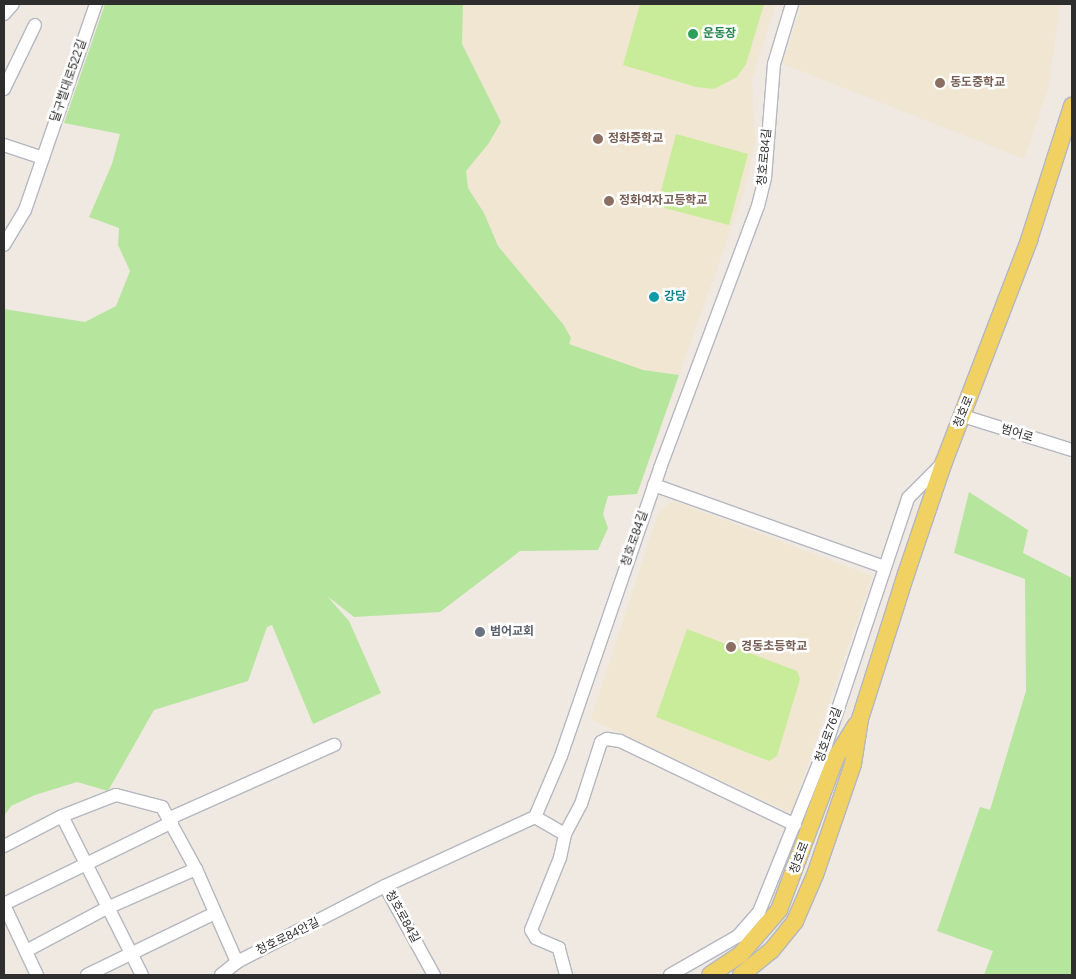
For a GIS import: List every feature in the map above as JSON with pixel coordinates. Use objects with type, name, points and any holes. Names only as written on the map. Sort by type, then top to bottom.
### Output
[{"type":"main road","name":"청호로","points":[[747,973],[781,939],[802,908],[853,764],[860,719],[944,462],[1029,240],[1072,106]]},
{"type":"main road","name":"청호로","points":[[710,975],[740,955],[776,915],[836,757],[860,719]]},
{"type":"street","points":[[4,14],[14,4]]},
{"type":"street","name":"달구벌대로522길","points":[[4,245],[25,210],[96,4]]},
{"type":"street","name":"청호로84길","points":[[434,975],[385,886],[535,816],[553,778],[585,690],[654,485],[758,206],[765,178],[774,64],[792,4]]},
{"type":"street","points":[[4,89],[35,25]]},
{"type":"street","points":[[4,145],[43,158]]},
{"type":"street","name":"범어로","points":[[963,416],[1072,450]]},
{"type":"street","name":"청호로76길","points":[[670,975],[738,936],[751,923],[768,893],[826,745],[908,498],[944,462]]},
{"type":"street","points":[[654,485],[884,567]]},
{"type":"street","points":[[566,975],[559,948],[536,938],[531,930],[560,858],[565,834],[581,804],[601,742],[607,739],[620,741],[796,825]]},
{"type":"street","points":[[37,975],[4,904],[171,820],[334,745]]},
{"type":"street","points":[[4,846],[62,816],[116,795],[162,807],[171,820],[196,869],[237,962]]},
{"type":"street","points":[[62,816],[130,955],[142,975]]},
{"type":"street","points":[[535,816],[565,834]]},
{"type":"street","points":[[26,951],[108,908],[196,869]]},
{"type":"street","name":"청호로84안길","points":[[221,975],[237,962],[385,886]]},
{"type":"street","points":[[87,975],[215,913]]},
{"type":"shaded area","name":"정화여자고등학교","points":[[463,4],[775,4],[752,79],[755,145],[745,189],[679,375],[643,370],[569,344],[563,324],[498,246],[484,213],[468,188],[466,171],[489,143],[501,122],[462,44]]},
{"type":"shaded area","name":"동도중학교","points":[[802,4],[1060,4],[1048,88],[1024,159],[783,64]]},
{"type":"shaded area","name":"경동초등학교","points":[[674,501],[872,576],[791,813],[591,719],[657,517],[662,508]]},
{"type":"green space","points":[[105,4],[463,4],[462,44],[501,122],[489,143],[466,171],[468,188],[484,213],[498,246],[563,324],[571,338],[569,344],[643,370],[679,375],[637,494],[608,496],[603,514],[608,528],[598,550],[520,551],[440,612],[354,617],[327,596],[349,621],[381,693],[313,724],[272,625],[267,627],[248,681],[154,710],[108,791],[77,782],[35,795],[11,806],[4,816],[4,309],[85,322],[116,306],[130,271],[118,245],[119,228],[89,217],[112,164],[120,134],[64,123]]},
{"type":"green space","name":"운동장","points":[[640,4],[764,4],[746,64],[737,77],[714,89],[696,87],[623,65]]},
{"type":"green space","points":[[676,134],[748,154],[729,225],[657,206]]},
{"type":"green space","points":[[969,492],[1028,530],[1023,553],[1072,578],[1072,975],[984,975],[993,951],[937,931],[980,807],[990,810],[1026,691],[1025,579],[954,553]]},
{"type":"green space","points":[[687,629],[797,671],[800,679],[777,756],[769,761],[656,717]]},
{"type":"place","name":"운동장","points":[[693,34]]},
{"type":"place","name":"동도중학교","points":[[940,83]]},
{"type":"place","name":"정화중학교","points":[[598,139]]},
{"type":"place","name":"정화여자고등학교","points":[[609,201]]},
{"type":"place","name":"강당","points":[[654,297]]},
{"type":"place","name":"범어교회","points":[[480,632]]},
{"type":"place","name":"경동초등학교","points":[[731,647]]}]
